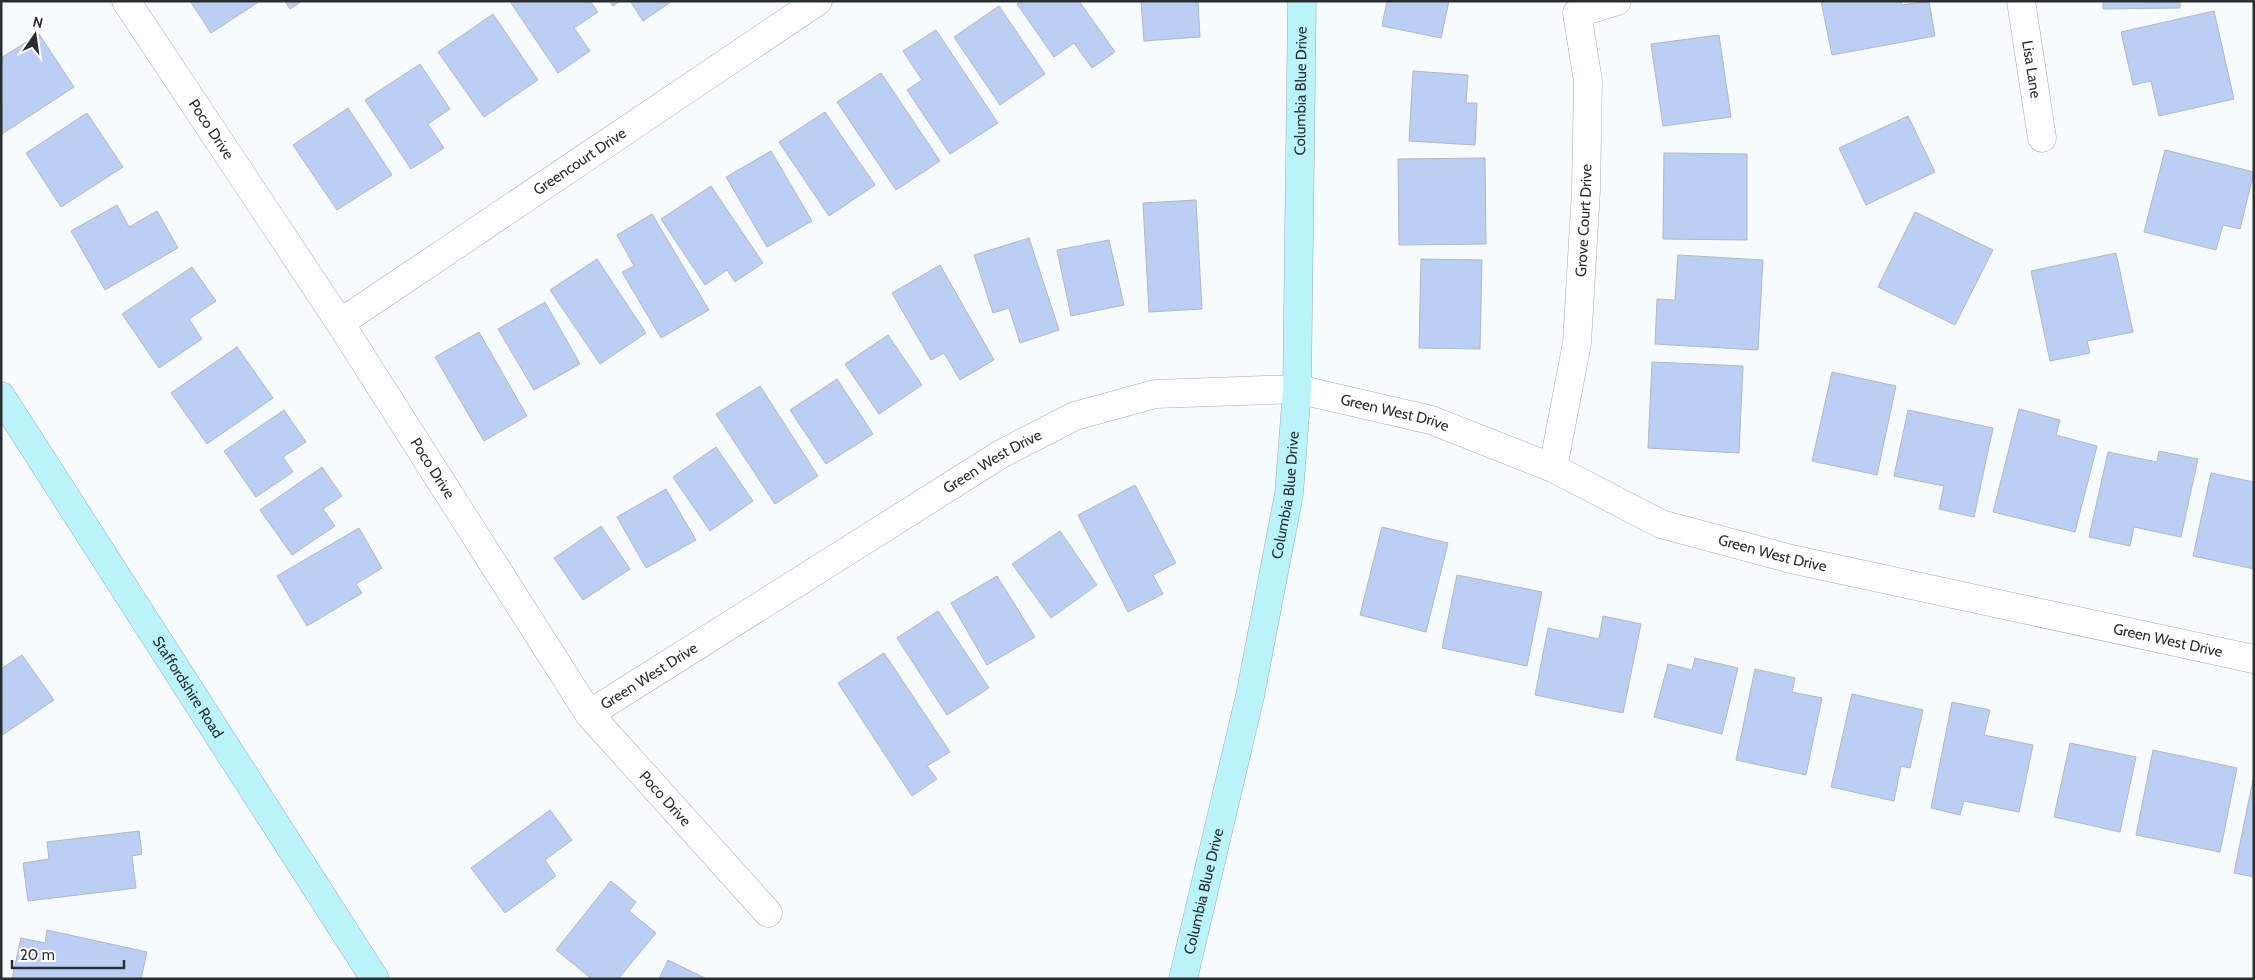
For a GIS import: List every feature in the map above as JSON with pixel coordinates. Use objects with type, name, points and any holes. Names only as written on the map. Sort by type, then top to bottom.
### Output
[{"type":"street","name":"Poco Drive","points":[[126,1],[340,323],[589,714],[768,912]]},
{"type":"street","name":"Greencourt Drive","points":[[340,323],[818,1]]},
{"type":"street","name":"Columbia Blue Drive","points":[[1183,979],[1252,687],[1289,494],[1297,389],[1302,1]]},
{"type":"street","name":"Grove Court Drive","points":[[1553,468],[1577,343],[1586,190],[1588,81],[1577,13],[1617,1]]},
{"type":"street","name":"Lisa Lane","points":[[2021,1],[2042,138]]},
{"type":"street","name":"Green West Drive","points":[[589,714],[1001,454],[1074,416],[1155,394],[1297,389],[1431,420],[1553,468],[1661,524],[1790,559],[2254,659]]},
{"type":"street","name":"Staffordshire Road","points":[[1,396],[375,979]]},
{"type":"building","points":[[190,1],[260,1],[211,33]]},
{"type":"building","points":[[285,1],[302,1],[290,9]]},
{"type":"building","points":[[515,1],[590,1],[598,12],[574,28],[590,51],[558,73],[511,3]]},
{"type":"building","points":[[609,1],[620,1],[613,6]]},
{"type":"building","points":[[630,1],[672,1],[643,21]]},
{"type":"building","points":[[1021,1],[1079,1],[1115,52],[1092,68],[1074,43],[1054,57],[1017,4]]},
{"type":"building","points":[[1141,1],[1198,1],[1200,37],[1144,41]]},
{"type":"building","points":[[1387,1],[1449,1],[1441,38],[1382,26]]},
{"type":"building","points":[[1821,1],[1901,1],[1902,5],[1929,1],[1935,36],[1832,55]]},
{"type":"building","points":[[2103,1],[2180,1],[2180,8],[2103,9]]},
{"type":"building","points":[[999,6],[1045,74],[1000,105],[954,37]]},
{"type":"building","points":[[2214,11],[2234,99],[2159,116],[2151,81],[2133,85],[2121,32]]},
{"type":"building","points":[[493,14],[538,80],[484,117],[438,52]]},
{"type":"building","points":[[936,30],[998,123],[950,154],[907,90],[922,80],[903,51]]},
{"type":"building","points":[[39,34],[74,87],[2,134],[1,58]]},
{"type":"building","points":[[1719,35],[1731,117],[1663,126],[1651,44]]},
{"type":"building","points":[[420,64],[450,109],[428,124],[444,148],[411,169],[365,100]]},
{"type":"building","points":[[1413,71],[1468,75],[1466,103],[1477,103],[1475,145],[1409,141]]},
{"type":"building","points":[[881,73],[940,161],[896,190],[837,102]]},
{"type":"building","points":[[348,108],[392,175],[337,210],[293,145]]},
{"type":"building","points":[[825,112],[875,185],[829,216],[779,142]]},
{"type":"building","points":[[87,113],[123,167],[61,207],[26,153]]},
{"type":"building","points":[[1908,116],[1935,172],[1866,205],[1839,148]]},
{"type":"building","points":[[2165,150],[2254,172],[2240,229],[2223,225],[2216,250],[2144,232]]},
{"type":"building","points":[[771,151],[812,221],[767,247],[726,177]]},
{"type":"building","points":[[1664,153],[1747,154],[1747,240],[1663,239]]},
{"type":"building","points":[[1485,158],[1486,244],[1399,245],[1398,159]]},
{"type":"building","points":[[711,186],[763,263],[735,282],[727,270],[705,285],[661,219]]},
{"type":"building","points":[[1196,200],[1202,309],[1149,312],[1143,203]]},
{"type":"building","points":[[117,205],[129,227],[157,211],[178,248],[105,290],[71,231]]},
{"type":"building","points":[[1915,212],[1993,250],[1955,325],[1878,287]]},
{"type":"building","points":[[652,214],[709,310],[661,338],[622,272],[634,266],[617,235]]},
{"type":"building","points":[[1029,238],[1059,330],[1020,343],[1009,308],[993,313],[974,255]]},
{"type":"building","points":[[1109,240],[1124,305],[1071,316],[1057,250]]},
{"type":"building","points":[[2116,253],[2133,332],[2087,341],[2090,353],[2050,361],[2031,271]]},
{"type":"building","points":[[1678,255],[1763,260],[1758,350],[1655,344],[1657,299],[1675,300]]},
{"type":"building","points":[[597,259],[646,333],[600,364],[550,290]]},
{"type":"building","points":[[1421,259],[1482,260],[1480,349],[1419,348]]},
{"type":"building","points":[[940,265],[994,360],[960,380],[944,353],[931,360],[892,293]]},
{"type":"building","points":[[192,267],[216,301],[189,319],[202,339],[159,368],[122,314]]},
{"type":"building","points":[[545,302],[580,364],[534,390],[498,329]]},
{"type":"building","points":[[479,332],[527,416],[484,441],[435,357]]},
{"type":"building","points":[[888,335],[922,385],[879,414],[845,364]]},
{"type":"building","points":[[237,347],[273,398],[207,444],[171,393]]},
{"type":"building","points":[[1652,362],[1743,366],[1739,453],[1648,448]]},
{"type":"building","points":[[1832,372],[1896,386],[1877,475],[1812,461]]},
{"type":"building","points":[[837,379],[873,434],[826,464],[790,410]]},
{"type":"building","points":[[760,386],[818,476],[775,504],[716,414]]},
{"type":"building","points":[[2019,409],[2060,420],[2056,435],[2097,446],[2075,532],[1993,512]]},
{"type":"building","points":[[284,410],[306,442],[283,457],[293,472],[256,497],[224,451]]},
{"type":"building","points":[[1908,410],[1993,428],[1974,517],[1939,509],[1944,486],[1894,476]]},
{"type":"building","points":[[716,447],[753,501],[710,531],[673,477]]},
{"type":"building","points":[[2159,451],[2198,459],[2181,537],[2134,527],[2130,546],[2089,537],[2108,452],[2157,462]]},
{"type":"building","points":[[322,467],[342,496],[323,509],[335,526],[292,555],[260,510]]},
{"type":"building","points":[[2211,473],[2254,482],[2254,569],[2193,556]]},
{"type":"building","points":[[1135,485],[1176,563],[1153,575],[1163,594],[1128,612],[1078,515]]},
{"type":"building","points":[[666,489],[696,540],[646,568],[617,517]]},
{"type":"building","points":[[601,526],[630,569],[583,600],[554,558]]},
{"type":"building","points":[[1382,527],[1448,543],[1426,632],[1360,615]]},
{"type":"building","points":[[359,528],[382,568],[356,584],[362,593],[307,626],[277,576]]},
{"type":"building","points":[[1060,531],[1097,585],[1051,618],[1012,564]]},
{"type":"building","points":[[1457,575],[1542,592],[1527,666],[1442,648]]},
{"type":"building","points":[[997,576],[1035,637],[987,665],[951,603]]},
{"type":"building","points":[[938,611],[989,688],[947,715],[897,638]]},
{"type":"building","points":[[1603,616],[1641,624],[1623,713],[1535,695],[1548,628],[1599,639]]},
{"type":"building","points":[[884,653],[950,752],[927,766],[937,779],[912,796],[838,683]]},
{"type":"building","points":[[22,655],[54,700],[1,736],[1,669]]},
{"type":"building","points":[[1695,658],[1738,668],[1722,734],[1654,717],[1668,664],[1692,670]]},
{"type":"building","points":[[1755,669],[1795,678],[1792,692],[1822,698],[1806,775],[1736,760]]},
{"type":"building","points":[[1852,694],[1923,710],[1910,768],[1901,766],[1894,801],[1831,787]]},
{"type":"building","points":[[1952,702],[1990,710],[1984,735],[2033,745],[2019,812],[1964,801],[1960,815],[1931,808]]},
{"type":"building","points":[[2070,743],[2136,757],[2120,832],[2054,817]]},
{"type":"building","points":[[2153,750],[2237,768],[2220,852],[2136,835]]},
{"type":"building","points":[[2254,780],[2254,877],[2234,873]]},
{"type":"building","points":[[550,810],[572,840],[545,860],[556,876],[505,913],[471,868]]},
{"type":"building","points":[[139,831],[142,854],[132,856],[136,888],[28,901],[23,863],[49,859],[47,842]]},
{"type":"building","points":[[611,881],[636,902],[629,911],[656,933],[618,979],[592,979],[556,950]]},
{"type":"building","points":[[47,930],[147,952],[141,979],[12,979],[21,938],[45,943]]},
{"type":"building","points":[[668,960],[705,978],[659,979]]}]
